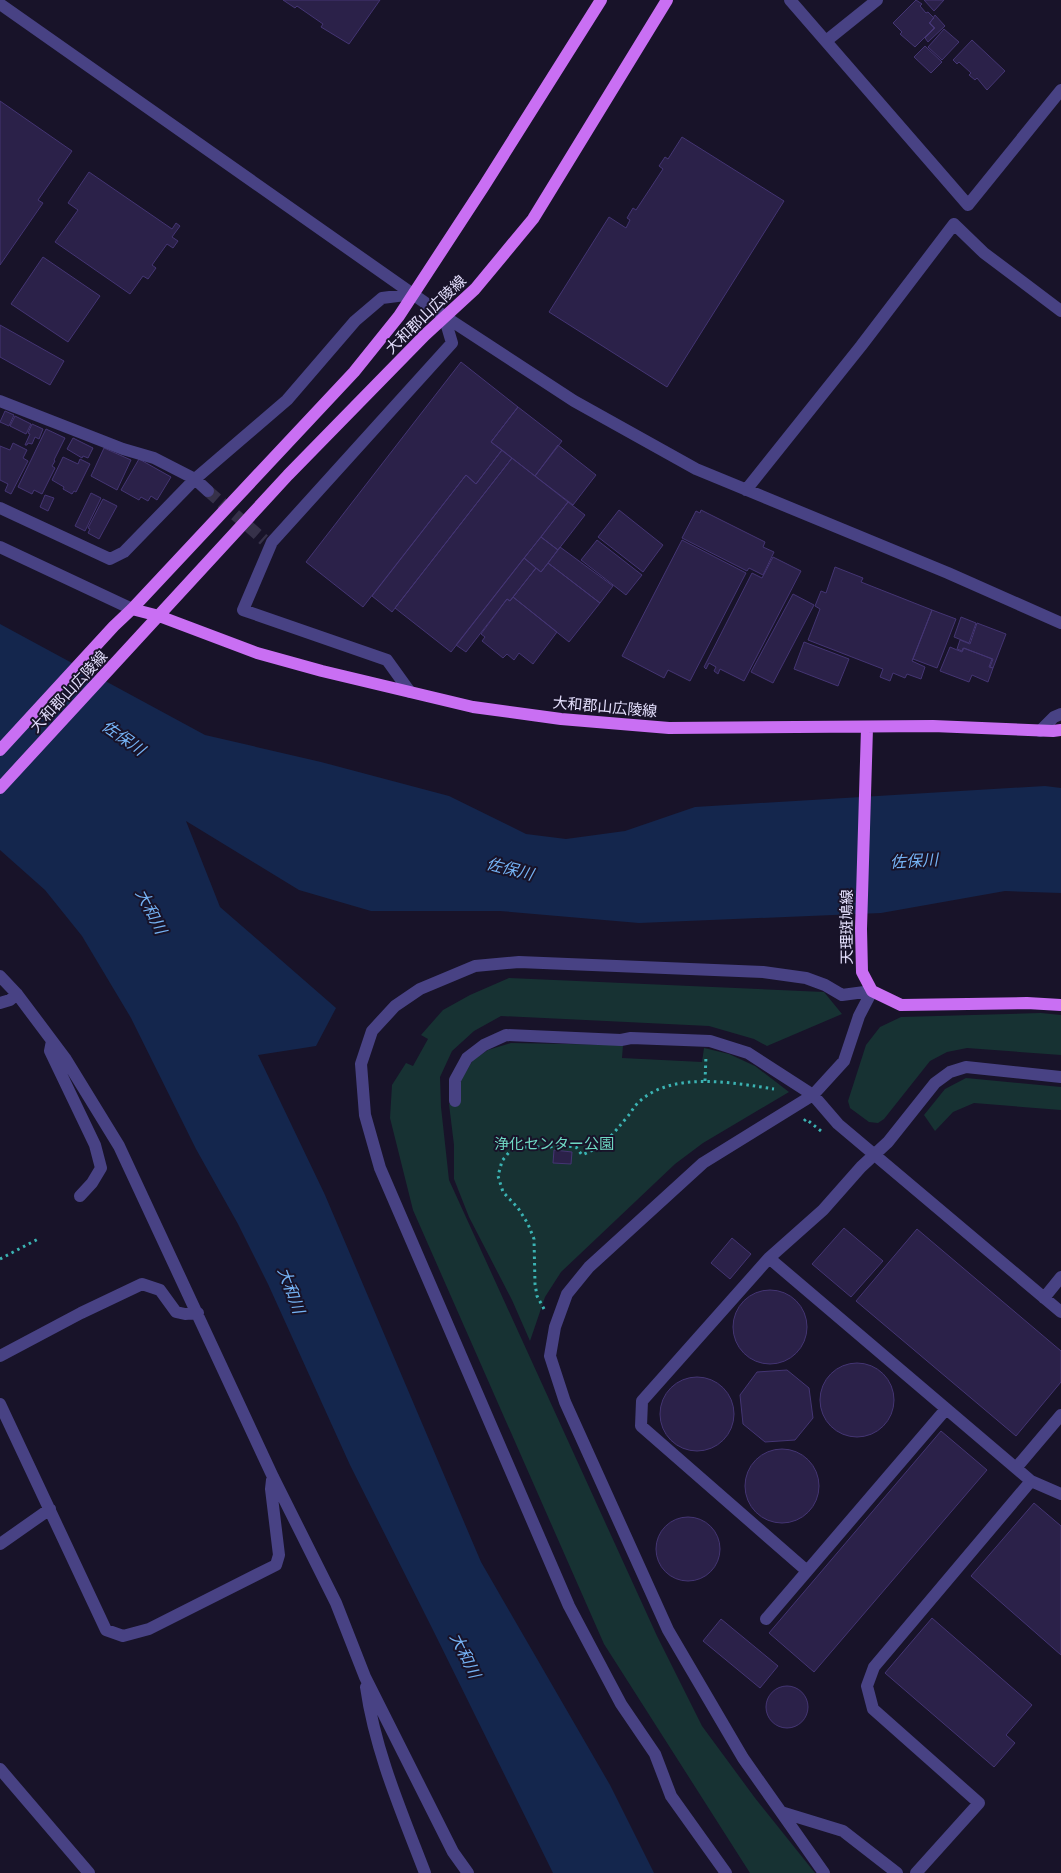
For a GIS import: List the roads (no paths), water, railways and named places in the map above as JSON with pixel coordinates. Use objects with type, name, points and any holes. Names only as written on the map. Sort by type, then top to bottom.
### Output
[{"type":"main road","name":"大和郡山広陵線","points":[[0,750],[114,626],[354,372],[399,316],[435,263],[601,0]]},
{"type":"main road","name":"大和郡山広陵線","points":[[0,788],[288,475],[444,316],[475,289],[533,219],[667,0]]},
{"type":"main road","name":"大和郡山広陵線","points":[[132,609],[159,616],[257,653],[473,706],[552,718],[669,728],[933,726],[1061,730]]},
{"type":"main road","name":"天理斑鳩線","points":[[867,728],[861,929],[862,972],[872,992]]},
{"type":"main road","points":[[872,992],[901,1005],[1027,1003],[1061,1005]]},
{"type":"street","points":[[790,0],[968,206],[1061,90]]},
{"type":"street","points":[[826,41],[877,0]]},
{"type":"street","points":[[0,4],[444,316],[574,401],[696,469],[948,573],[1061,623]]},
{"type":"street","points":[[746,490],[861,346],[954,224],[984,253],[1061,311]]},
{"type":"street","points":[[0,508],[110,559],[124,552],[195,479],[287,400],[355,321],[382,298],[413,294]]},
{"type":"street","points":[[410,692],[387,660],[243,610],[268,541],[452,344],[444,316]]},
{"type":"street","points":[[0,401],[123,449],[154,458],[195,479],[208,491]]},
{"type":"street","points":[[0,547],[132,609]]},
{"type":"street","points":[[1040,730],[1054,717],[1061,714]]},
{"type":"street","points":[[726,1873],[671,1796],[655,1754],[620,1704],[569,1606],[380,1168],[365,1115],[361,1064],[372,1031],[395,1006],[420,988],[475,966],[519,962],[763,972],[806,978],[826,985],[842,995],[872,992]]},
{"type":"street","points":[[0,976],[17,994],[65,1058],[119,1146],[273,1477],[336,1603],[365,1677],[453,1852],[468,1873]]},
{"type":"street","points":[[824,1873],[743,1758],[668,1630],[566,1402],[550,1356],[555,1327],[567,1294],[589,1267],[703,1163],[813,1095],[844,1062],[859,1016],[872,992]]},
{"type":"street","points":[[0,1003],[10,1000],[17,994]]},
{"type":"street","points":[[455,1101],[455,1080],[467,1058],[484,1045],[506,1035],[621,1040],[631,1038],[710,1041],[748,1053],[813,1095],[838,1124],[1061,1312]]},
{"type":"street","points":[[52,1041],[50,1051],[95,1145],[101,1168],[92,1183],[80,1196]]},
{"type":"street","points":[[807,1571],[641,1426],[642,1401],[769,1258],[823,1210],[888,1142],[935,1082],[950,1072],[966,1067],[1061,1078]]},
{"type":"street","points":[[769,1258],[1031,1481],[1060,1491]]},
{"type":"street","points":[[1044,1298],[1061,1277]]},
{"type":"street","points":[[0,1356],[81,1313],[142,1284],[160,1290],[176,1312],[185,1314],[198,1313]]},
{"type":"street","points":[[0,1404],[106,1630],[123,1636],[149,1628],[276,1565],[279,1555],[271,1489],[273,1477]]},
{"type":"street","points":[[766,1619],[946,1409]]},
{"type":"street","points":[[1016,1468],[1061,1415]]},
{"type":"street","points":[[916,1873],[978,1803],[873,1709],[867,1686],[874,1667],[1031,1481]]},
{"type":"street","points":[[0,1544],[50,1508]]},
{"type":"street","points":[[365,1677],[373,1724],[392,1786],[425,1873]]},
{"type":"street","points":[[0,1770],[89,1873]]},
{"type":"street","points":[[781,1812],[843,1831],[897,1873]]},
{"type":"water","points":[[0,624],[205,735],[321,762],[449,796],[526,834],[566,839],[625,831],[695,807],[1045,786],[1061,788],[1061,893],[1005,891],[881,913],[639,923],[500,911],[371,911],[299,890],[186,821],[220,907],[336,1008],[316,1046],[258,1055],[325,1195],[481,1562],[610,1785],[654,1873],[553,1873],[350,1465],[268,1284],[238,1224],[196,1149],[131,1018],[82,936],[45,890],[0,850]]},
{"type":"tunnel","points":[[208,491],[264,540]]},
{"type":"water label","name":"佐保川","points":[[124,737]]},
{"type":"water label","name":"佐保川","points":[[914,860]]},
{"type":"water label","name":"佐保川","points":[[510,868]]},
{"type":"water label","name":"大和川","points":[[152,911]]},
{"type":"water label","name":"大和川","points":[[292,1290]]},
{"type":"water label","name":"大和川","points":[[466,1655]]},
{"type":"park label","name":"浄化センター公園","points":[[554,1143]]}]
